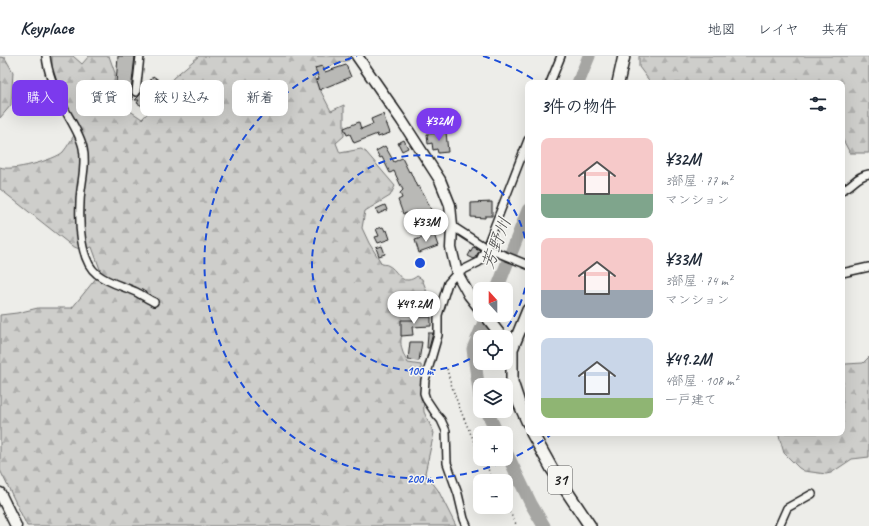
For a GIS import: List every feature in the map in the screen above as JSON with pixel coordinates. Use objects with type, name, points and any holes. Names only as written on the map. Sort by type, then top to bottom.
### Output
[{"type":"main road","points":[[619,80],[624,56]]},
{"type":"main road","points":[[513,338],[525,316]]},
{"type":"main road","points":[[511,370],[512,382],[525,416]]},
{"type":"main road","name":"31","points":[[534,436],[552,469],[590,526]]},
{"type":"street","points":[[46,56],[47,66],[58,94],[73,123],[83,148],[84,177],[80,202],[80,231],[85,255],[96,274],[154,302]]},
{"type":"street","points":[[136,92],[140,56]]},
{"type":"street","points":[[357,56],[402,121],[440,180],[450,205],[452,226],[451,248],[457,273],[473,300]]},
{"type":"street","points":[[551,80],[560,56]]},
{"type":"street","points":[[467,526],[448,463],[446,431],[441,420],[426,399],[424,393],[425,380],[438,335],[438,315],[448,283],[457,273],[478,262],[486,248],[525,148]]},
{"type":"street","points":[[845,188],[862,175],[869,174]]},
{"type":"street","points":[[452,226],[486,248],[525,264]]},
{"type":"street","points":[[845,273],[869,267]]},
{"type":"street","points":[[490,322],[497,330]]},
{"type":"street","points":[[0,493],[16,526]]},
{"type":"street","points":[[779,526],[787,508],[812,494]]},
{"type":"path","points":[[447,369],[451,387],[473,439]]},
{"type":"path","points":[[511,514],[517,526]]},
{"type":"green space","points":[[52,56],[73,56],[82,64],[89,56],[109,56],[115,73],[115,80],[76,80],[76,116],[132,116],[132,112],[142,119],[145,116],[224,116],[224,80],[172,80],[199,56],[349,56],[349,60],[320,71],[314,78],[331,111],[344,105],[344,136],[336,143],[340,153],[361,149],[366,152],[395,186],[390,196],[365,211],[362,228],[382,264],[391,267],[405,280],[410,280],[417,276],[422,279],[426,289],[428,309],[408,326],[401,338],[401,345],[408,363],[421,365],[424,412],[434,433],[425,473],[438,490],[456,526],[27,526],[0,470],[0,315],[38,308],[72,308],[101,272],[92,247],[82,250],[72,246],[0,189],[0,167],[22,167],[42,162],[58,155],[65,150],[77,131],[75,120],[68,109],[68,80],[52,80]]},
{"type":"green space","points":[[639,56],[869,56],[869,153],[850,153],[845,144],[845,80],[649,80],[639,67]]},
{"type":"green space","points":[[0,57],[5,58],[13,72],[11,105],[0,118]]},
{"type":"green space","points":[[869,357],[869,457],[852,459],[831,473],[826,474],[804,471],[784,453],[779,436],[845,436],[845,364],[863,363]]},
{"type":"building","points":[[118,56],[135,56],[132,82],[132,80],[116,80]]},
{"type":"building","points":[[346,65],[351,77],[319,90],[316,80],[319,79],[315,68],[322,66],[325,72]]},
{"type":"building","points":[[153,76],[159,80],[150,80]]},
{"type":"building","points":[[140,95],[140,105],[137,103],[139,100],[135,100]]},
{"type":"building","points":[[383,114],[390,133],[378,137],[377,134],[354,143],[350,134],[347,135],[344,128],[359,122],[361,129],[373,124],[371,119]]},
{"type":"building","points":[[446,132],[448,152],[438,153],[437,149],[433,150],[432,143],[428,144],[427,134]]},
{"type":"building","points":[[404,140],[408,148],[402,151],[398,143]]},
{"type":"building","points":[[385,146],[394,162],[402,158],[417,187],[419,186],[424,194],[436,221],[424,227],[417,211],[408,215],[407,213],[403,214],[398,200],[402,198],[400,193],[403,190],[394,171],[390,173],[382,157],[380,158],[376,151]]},
{"type":"building","points":[[492,202],[492,216],[485,216],[485,218],[471,217],[471,203]]},
{"type":"building","points":[[385,205],[387,210],[378,214],[376,209]]},
{"type":"building","points":[[383,227],[385,231],[387,230],[390,239],[378,243],[375,237],[379,236],[376,229]]},
{"type":"building","points":[[434,234],[438,246],[419,253],[415,240]]},
{"type":"building","points":[[382,246],[385,254],[379,256],[376,248]]},
{"type":"building","points":[[473,247],[480,250],[474,259],[468,256]]},
{"type":"building","points":[[413,317],[431,317],[431,326],[412,327],[413,335],[401,336],[401,320],[414,320]]},
{"type":"building","points":[[428,333],[433,333],[429,348],[427,348]]},
{"type":"building","points":[[410,342],[422,342],[419,361],[408,360]]},
{"type":"waterway","name":"芳野川","points":[[579,80],[589,56]]},
{"type":"waterway","name":"芳野川","points":[[500,282],[525,218]]},
{"type":"waterway","name":"芳野川","points":[[477,378],[473,349],[484,322]]},
{"type":"waterway","name":"芳野川","points":[[490,418],[494,426]]},
{"type":"waterway","name":"芳野川","points":[[513,466],[531,504],[544,526]]}]
